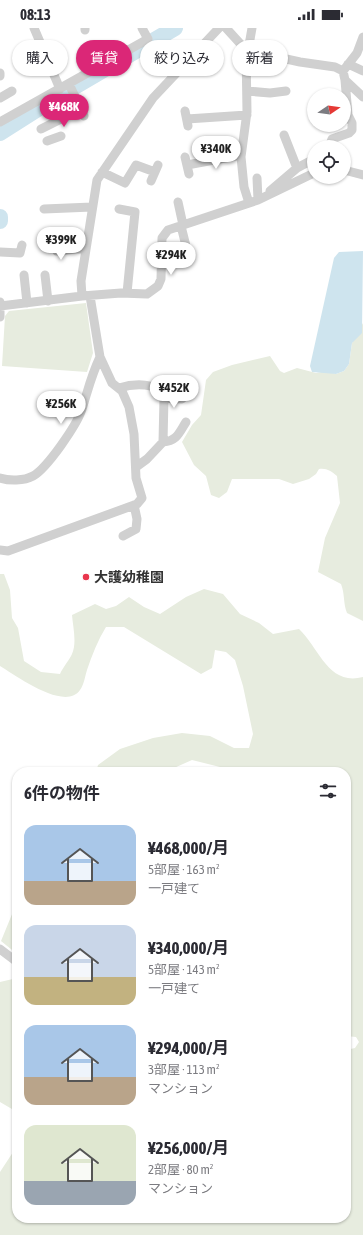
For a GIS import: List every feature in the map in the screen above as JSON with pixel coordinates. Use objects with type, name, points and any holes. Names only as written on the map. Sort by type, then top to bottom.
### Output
[{"type":"street","points":[[34,28],[60,88]]},
{"type":"street","points":[[0,122],[60,88],[71,88],[148,39],[142,28]]},
{"type":"street","points":[[0,550],[8,551],[134,505],[140,502],[142,498],[136,478],[134,434],[129,407],[119,388],[112,383],[100,357],[86,296],[81,281],[92,207],[97,180],[153,98],[218,28]]},
{"type":"street","points":[[226,28],[237,40]]},
{"type":"street","points":[[249,40],[252,28]]},
{"type":"street","points":[[332,140],[349,133],[352,130],[352,123],[348,115],[345,72],[357,53],[363,37]]},
{"type":"street","points":[[288,59],[335,67],[345,72],[363,97]]},
{"type":"street","points":[[345,72],[363,71]]},
{"type":"street","points":[[247,76],[247,115],[241,155],[244,187],[249,203]]},
{"type":"street","points":[[53,138],[44,128],[53,122],[82,113],[71,88]]},
{"type":"street","points":[[247,91],[270,93],[286,91]]},
{"type":"street","points":[[187,119],[247,115]]},
{"type":"street","points":[[284,135],[297,168]]},
{"type":"street","points":[[187,166],[241,155]]},
{"type":"street","points":[[267,195],[297,168],[307,163]]},
{"type":"street","points":[[102,172],[125,183],[136,165],[156,168],[151,181]]},
{"type":"street","points":[[351,172],[363,175]]},
{"type":"street","points":[[0,317],[0,305],[86,296],[127,293],[147,294],[158,286],[161,279],[162,238],[168,230],[258,200],[307,176]]},
{"type":"street","points":[[257,178],[258,200]]},
{"type":"street","points":[[178,202],[186,246]]},
{"type":"street","points":[[50,212],[92,207]]},
{"type":"street","points":[[119,209],[135,212],[127,293]]},
{"type":"street","points":[[56,244],[57,251],[86,248]]},
{"type":"street","points":[[0,250],[20,253],[22,245]]},
{"type":"street","points":[[24,275],[27,303]]},
{"type":"street","points":[[45,275],[48,301]]},
{"type":"street","points":[[0,478],[24,479],[34,476],[52,458],[82,410],[88,385],[100,357]]},
{"type":"street","points":[[119,388],[140,386],[155,387],[163,394],[163,442]]},
{"type":"street","points":[[164,398],[182,399]]},
{"type":"street","points":[[136,467],[147,459],[163,442],[177,438],[186,422]]},
{"type":"street","points":[[123,536],[136,529],[137,526],[134,505]]},
{"type":"street","points":[[0,949],[12,958]]},
{"type":"shaded area","points":[[86,303],[93,353],[87,372],[2,366],[5,316],[9,311]]},
{"type":"shaded area","points":[[363,323],[363,621],[347,613],[341,584],[318,572],[325,538],[340,503],[337,476],[329,470],[319,469],[316,474],[309,479],[293,484],[279,479],[232,479],[227,492],[219,498],[211,495],[206,476],[194,465],[182,442],[192,425],[201,415],[206,380],[213,372],[232,365],[270,356],[280,371],[284,373],[297,368],[316,373],[327,371],[336,374],[344,371],[349,364],[352,343]]},
{"type":"shaded area","points":[[0,574],[4,574],[10,590],[12,618],[18,628],[24,661],[41,672],[60,674],[71,656],[74,640],[72,615],[95,604],[106,609],[116,606],[129,597],[144,607],[160,614],[186,597],[204,589],[223,594],[240,614],[259,623],[273,634],[299,629],[333,671],[341,676],[351,678],[363,677],[363,1235],[0,1235],[0,1172],[12,1154],[12,1223],[351,1223],[351,1049],[355,1048],[359,1042],[356,1037],[351,1036],[351,767],[220,767],[192,760],[176,767],[97,767],[98,765],[120,749],[153,738],[182,733],[210,736],[234,748],[249,748],[253,734],[243,686],[235,660],[226,652],[215,650],[212,668],[201,674],[124,627],[106,627],[93,653],[80,690],[73,696],[63,697],[40,690],[0,666]]},
{"type":"shaded area","points":[[12,914],[12,950],[1,941]]},
{"type":"shaded area","points":[[12,979],[12,1109],[0,1102],[0,982]]},
{"type":"water","points":[[363,251],[362,333],[352,343],[349,364],[344,371],[336,374],[312,372],[310,366],[334,258],[339,252]]},
{"type":"waterway","points":[[0,133],[52,100],[175,28]]},
{"type":"place","name":"大護幼稚園","points":[[86,577]]}]
